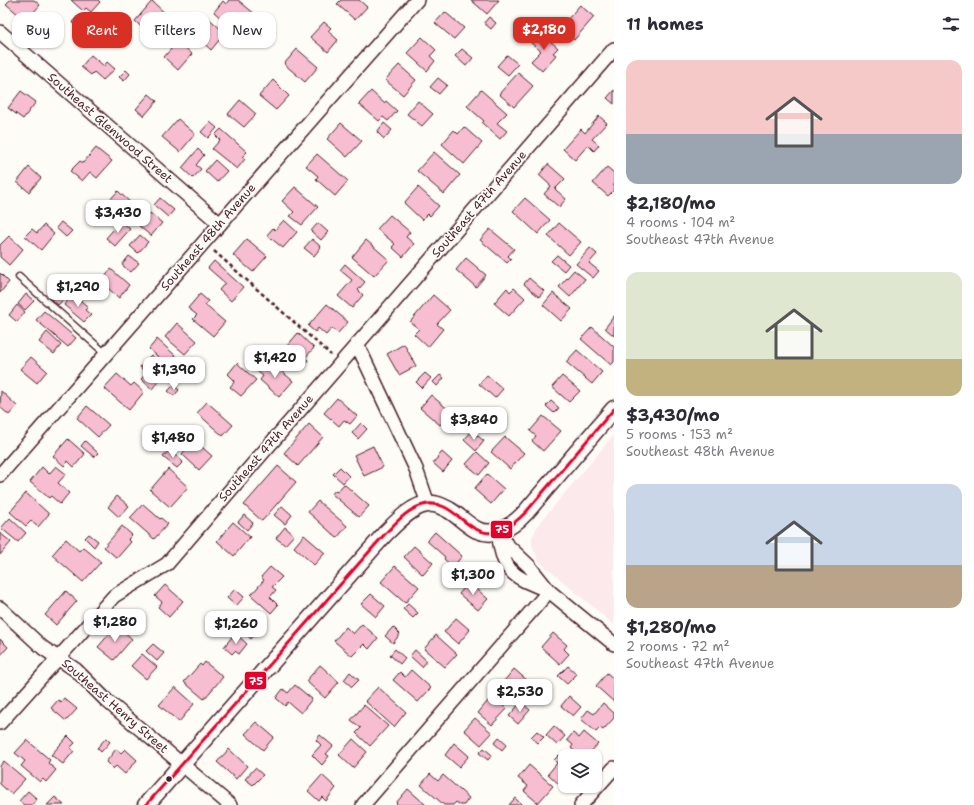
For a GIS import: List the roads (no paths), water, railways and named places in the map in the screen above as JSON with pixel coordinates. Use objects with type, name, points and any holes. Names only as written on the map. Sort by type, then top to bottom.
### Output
[{"type":"street","name":"Southeast 48th Avenue","points":[[0,475],[418,0]]},
{"type":"street","name":"Southeast Glenwood Street","points":[[0,32],[220,224]]},
{"type":"street","name":"Southeast 47th Avenue","points":[[0,723],[114,596],[167,564],[614,49]]},
{"type":"street","points":[[357,344],[416,469],[428,504]]},
{"type":"street","points":[[146,805],[384,535],[410,512],[428,504],[442,506],[477,530],[485,532],[498,532],[513,525],[526,512],[614,409]]},
{"type":"street","points":[[498,532],[501,554],[510,571],[519,578],[549,591],[614,644]]},
{"type":"street","points":[[363,805],[549,591]]},
{"type":"street","name":"Southeast Henry Street","points":[[0,608],[43,648],[76,670],[107,701],[230,805]]},
{"type":"street","points":[[581,805],[614,768]]},
{"type":"lane","points":[[19,277],[106,354]]}]
